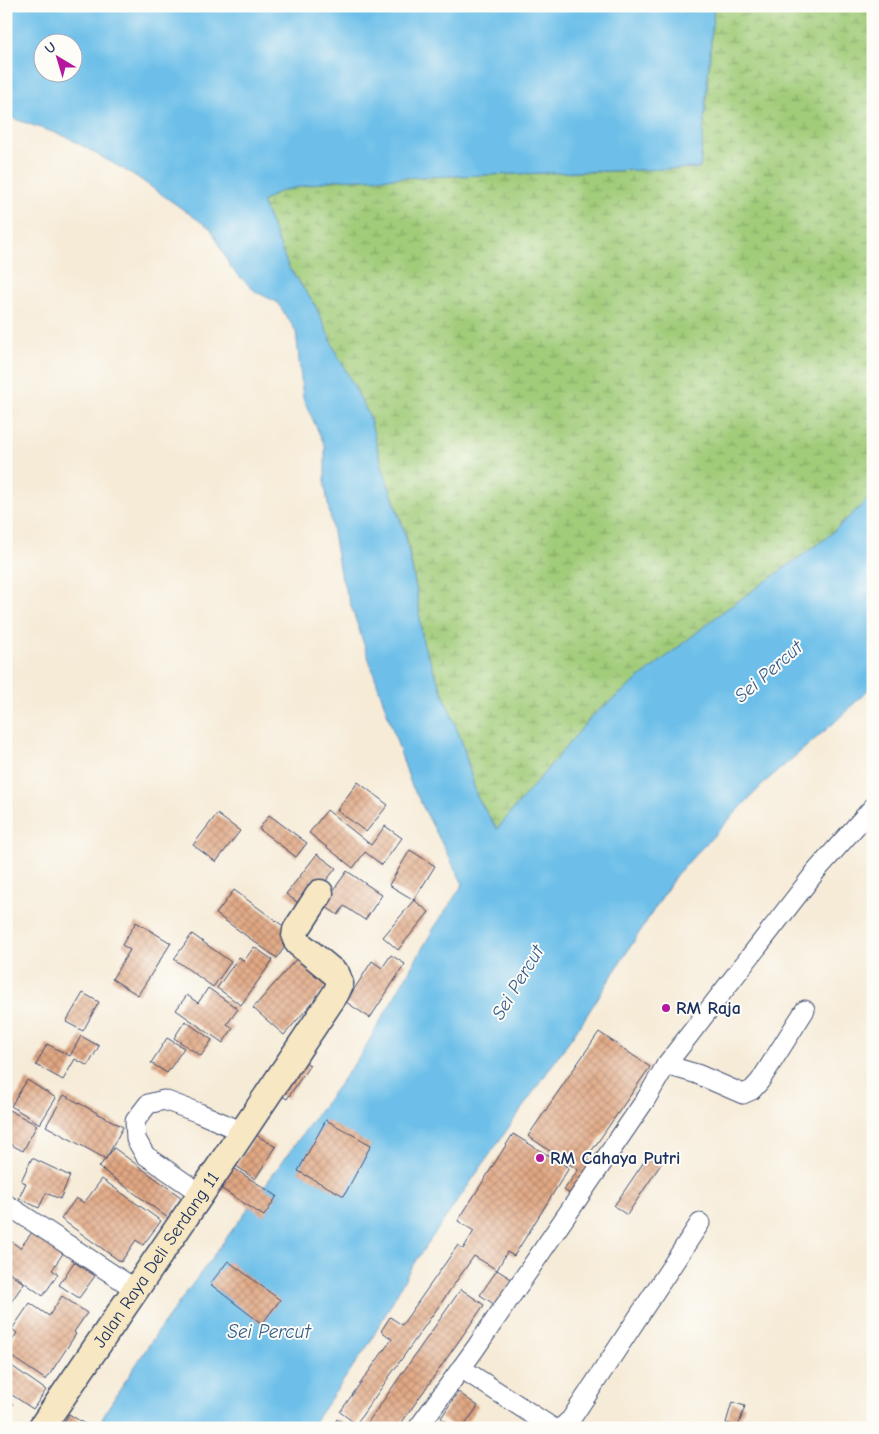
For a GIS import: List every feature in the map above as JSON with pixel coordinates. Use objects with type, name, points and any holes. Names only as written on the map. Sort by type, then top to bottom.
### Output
[{"type":"street","points":[[418,1428],[646,1099],[666,1065],[817,870],[873,807]]},
{"type":"street","name":"Jalan Raya Deli Serdang 11","points":[[41,1428],[336,992],[340,984],[338,975],[298,944],[296,937],[296,930],[320,893]]},
{"type":"street","points":[[666,1065],[696,1074],[743,1094],[752,1090],[760,1081],[805,1010]]},
{"type":"street","points":[[201,1194],[145,1155],[136,1139],[136,1121],[148,1104],[164,1100],[199,1112],[243,1132]]},
{"type":"street","points":[[6,1204],[135,1289]]},
{"type":"street","points":[[558,1428],[561,1428],[571,1420],[700,1223]]},
{"type":"street","points":[[461,1368],[553,1428]]},
{"type":"green space","points":[[714,6],[873,6],[873,495],[825,539],[721,613],[592,716],[497,829],[477,797],[462,742],[423,643],[416,588],[406,534],[382,466],[369,415],[334,348],[315,305],[289,268],[262,202],[280,191],[333,180],[700,168]]},
{"type":"water","name":"Sei Percut","points":[[6,6],[714,6],[700,168],[333,180],[280,191],[262,202],[289,268],[315,305],[334,348],[369,415],[382,466],[405,534],[416,588],[423,643],[462,742],[477,797],[497,829],[592,716],[721,613],[825,539],[873,495],[873,685],[835,722],[766,781],[676,875],[585,1018],[412,1266],[369,1344],[310,1428],[98,1428],[106,1411],[156,1334],[362,1053],[434,928],[463,884],[411,784],[340,573],[325,486],[325,446],[303,398],[296,331],[277,302],[256,292],[231,268],[211,229],[137,177],[67,137],[6,116]]},
{"type":"building","points":[[358,782],[388,805],[366,832],[337,810]]},
{"type":"building","points":[[327,810],[371,845],[385,826],[402,838],[382,865],[365,852],[353,868],[309,833]]},
{"type":"building","points":[[217,814],[240,831],[216,862],[193,845]]},
{"type":"building","points":[[269,815],[307,843],[296,857],[259,829]]},
{"type":"building","points":[[410,850],[435,866],[414,900],[389,885]]},
{"type":"building","points":[[317,854],[336,868],[305,908],[286,894]]},
{"type":"building","points":[[347,871],[382,895],[365,920],[344,906],[338,915],[323,905]]},
{"type":"building","points":[[234,890],[294,934],[277,958],[216,914]]},
{"type":"building","points":[[414,900],[429,912],[398,950],[383,937]]},
{"type":"building","points":[[136,922],[171,943],[138,995],[112,979],[130,950],[122,945]]},
{"type":"building","points":[[192,934],[231,962],[213,987],[174,959]]},
{"type":"building","points":[[254,947],[273,960],[241,1005],[217,988],[239,957],[244,961]]},
{"type":"building","points":[[391,955],[405,964],[370,1018],[346,1002],[372,961],[382,968]]},
{"type":"building","points":[[299,956],[334,978],[284,1035],[253,1008]]},
{"type":"building","points":[[208,988],[238,1009],[227,1024],[233,1028],[223,1043],[176,1010],[187,995],[198,1003]]},
{"type":"building","points":[[83,993],[99,1002],[83,1031],[66,1022]]},
{"type":"building","points":[[185,1021],[212,1040],[201,1056],[174,1038]]},
{"type":"building","points":[[599,1032],[650,1067],[586,1159],[596,1165],[574,1197],[564,1190],[578,1170],[528,1136]]},
{"type":"building","points":[[81,1036],[99,1046],[88,1066],[75,1059],[63,1080],[36,1065],[47,1044],[70,1056]]},
{"type":"building","points":[[167,1038],[184,1048],[167,1073],[151,1063]]},
{"type":"building","points":[[298,1057],[310,1065],[287,1099],[274,1091]]},
{"type":"building","points":[[27,1080],[56,1098],[40,1124],[11,1106]]},
{"type":"building","points":[[64,1095],[123,1127],[106,1159],[46,1126]]},
{"type":"building","points":[[9,1110],[37,1125],[23,1151],[6,1142],[6,1115]]},
{"type":"building","points":[[326,1120],[371,1145],[344,1196],[298,1171]]},
{"type":"building","points":[[513,1134],[569,1168],[514,1256],[507,1252],[497,1270],[474,1256],[356,1424],[340,1412],[392,1339],[381,1331],[390,1317],[402,1325],[458,1245],[463,1249],[474,1231],[458,1221]]},
{"type":"building","points":[[256,1135],[276,1147],[255,1179],[236,1166]]},
{"type":"building","points":[[114,1148],[182,1198],[168,1218],[99,1167]]},
{"type":"building","points":[[650,1153],[663,1161],[627,1215],[614,1206]]},
{"type":"building","points":[[32,1158],[70,1176],[60,1199],[46,1193],[39,1208],[19,1198],[26,1183],[21,1181]]},
{"type":"building","points":[[227,1164],[277,1196],[264,1216],[214,1184]]},
{"type":"building","points":[[102,1179],[161,1221],[143,1245],[136,1240],[121,1262],[61,1219],[76,1198],[84,1203]]},
{"type":"building","points":[[33,1231],[64,1252],[52,1270],[58,1274],[43,1296],[6,1269],[6,1250],[12,1242],[20,1248]]},
{"type":"building","points":[[228,1261],[280,1300],[262,1324],[210,1284]]},
{"type":"building","points":[[74,1262],[95,1276],[79,1298],[59,1285]]},
{"type":"building","points":[[497,1270],[513,1280],[497,1306],[480,1295]]},
{"type":"building","points":[[6,1272],[24,1283],[9,1305],[6,1303]]},
{"type":"building","points":[[461,1289],[484,1305],[398,1428],[364,1428]]},
{"type":"building","points":[[62,1296],[87,1313],[74,1332],[76,1334],[46,1380],[6,1353],[6,1350],[17,1333],[12,1329],[30,1303],[49,1316]]},
{"type":"building","points":[[6,1362],[46,1390],[33,1409],[6,1391]]},
{"type":"building","points":[[458,1392],[478,1406],[463,1428],[455,1428],[441,1418]]},
{"type":"building","points":[[6,1399],[13,1404],[6,1414]]},
{"type":"building","points":[[732,1402],[745,1406],[738,1427],[726,1423]]},
{"type":"building","points":[[69,1414],[91,1428],[61,1428]]},
{"type":"building","points":[[337,1419],[350,1428],[331,1428]]},
{"type":"place","name":"RM Raja","points":[[666,1008]]},
{"type":"place","name":"RM Cahaya Putri","points":[[540,1158]]}]
